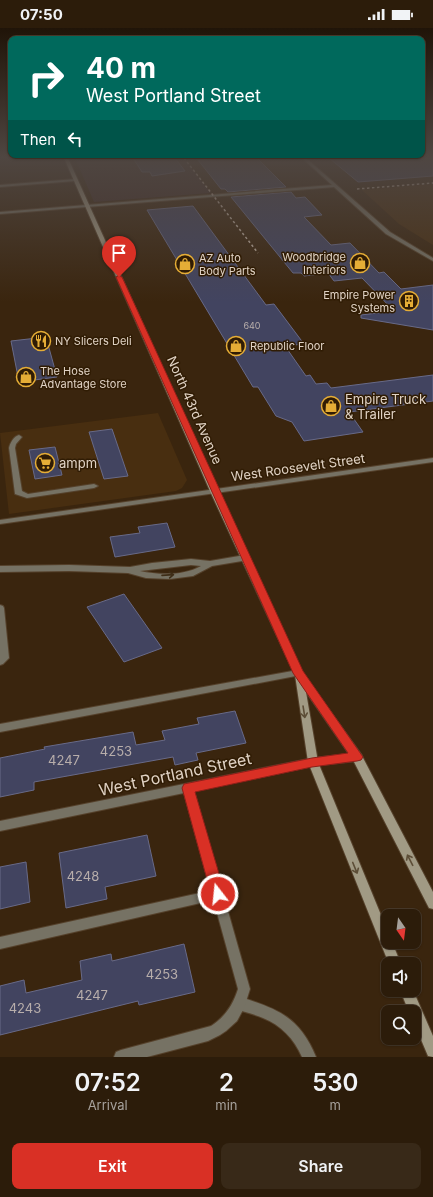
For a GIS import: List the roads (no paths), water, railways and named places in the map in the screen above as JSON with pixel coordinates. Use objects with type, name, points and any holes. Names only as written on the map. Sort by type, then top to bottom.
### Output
[{"type":"main road","name":"North 43rd Avenue","points":[[87,206],[214,491],[298,673],[357,757],[433,904]]},
{"type":"main road","name":"North 43rd Avenue","points":[[298,673],[312,762],[392,957]]},
{"type":"main road","points":[[409,997],[433,1051]]},
{"type":"street","points":[[0,213],[87,206]]},
{"type":"street","points":[[356,206],[388,233],[433,260]]},
{"type":"street","points":[[19,437],[13,444],[12,448],[18,492],[21,495],[27,496],[94,486]]},
{"type":"street","name":"West Roosevelt Street","points":[[0,522],[433,460]]},
{"type":"street","points":[[0,569],[69,568],[130,570],[145,576],[194,572],[210,564],[245,558]]},
{"type":"street","points":[[0,608],[4,658],[0,662]]},
{"type":"street","points":[[0,728],[298,673]]},
{"type":"street","name":"West Portland Street","points":[[0,826],[312,762],[357,757]]},
{"type":"street","points":[[121,1057],[219,1030],[240,1004],[244,989],[188,788]]},
{"type":"street","points":[[0,943],[218,894]]},
{"type":"street","points":[[240,1004],[266,1011],[285,1022],[303,1041],[309,1057]]},
{"type":"railway","points":[[221,206],[258,253]]},
{"type":"place","name":"Woodbridge Interiors","points":[[360,263]]},
{"type":"place","name":"AZ Auto Body Parts","points":[[185,264]]},
{"type":"place","name":"Empire Power Systems","points":[[409,301]]},
{"type":"place","name":"NY Slicers Deli","points":[[41,341]]},
{"type":"place","name":"Republic Floor","points":[[236,346]]},
{"type":"place","name":"The Hose Advantage Store","points":[[26,377]]},
{"type":"place","name":"Empire Truck & Trailer","points":[[331,406]]},
{"type":"place","name":"ampm","points":[[45,463]]}]
